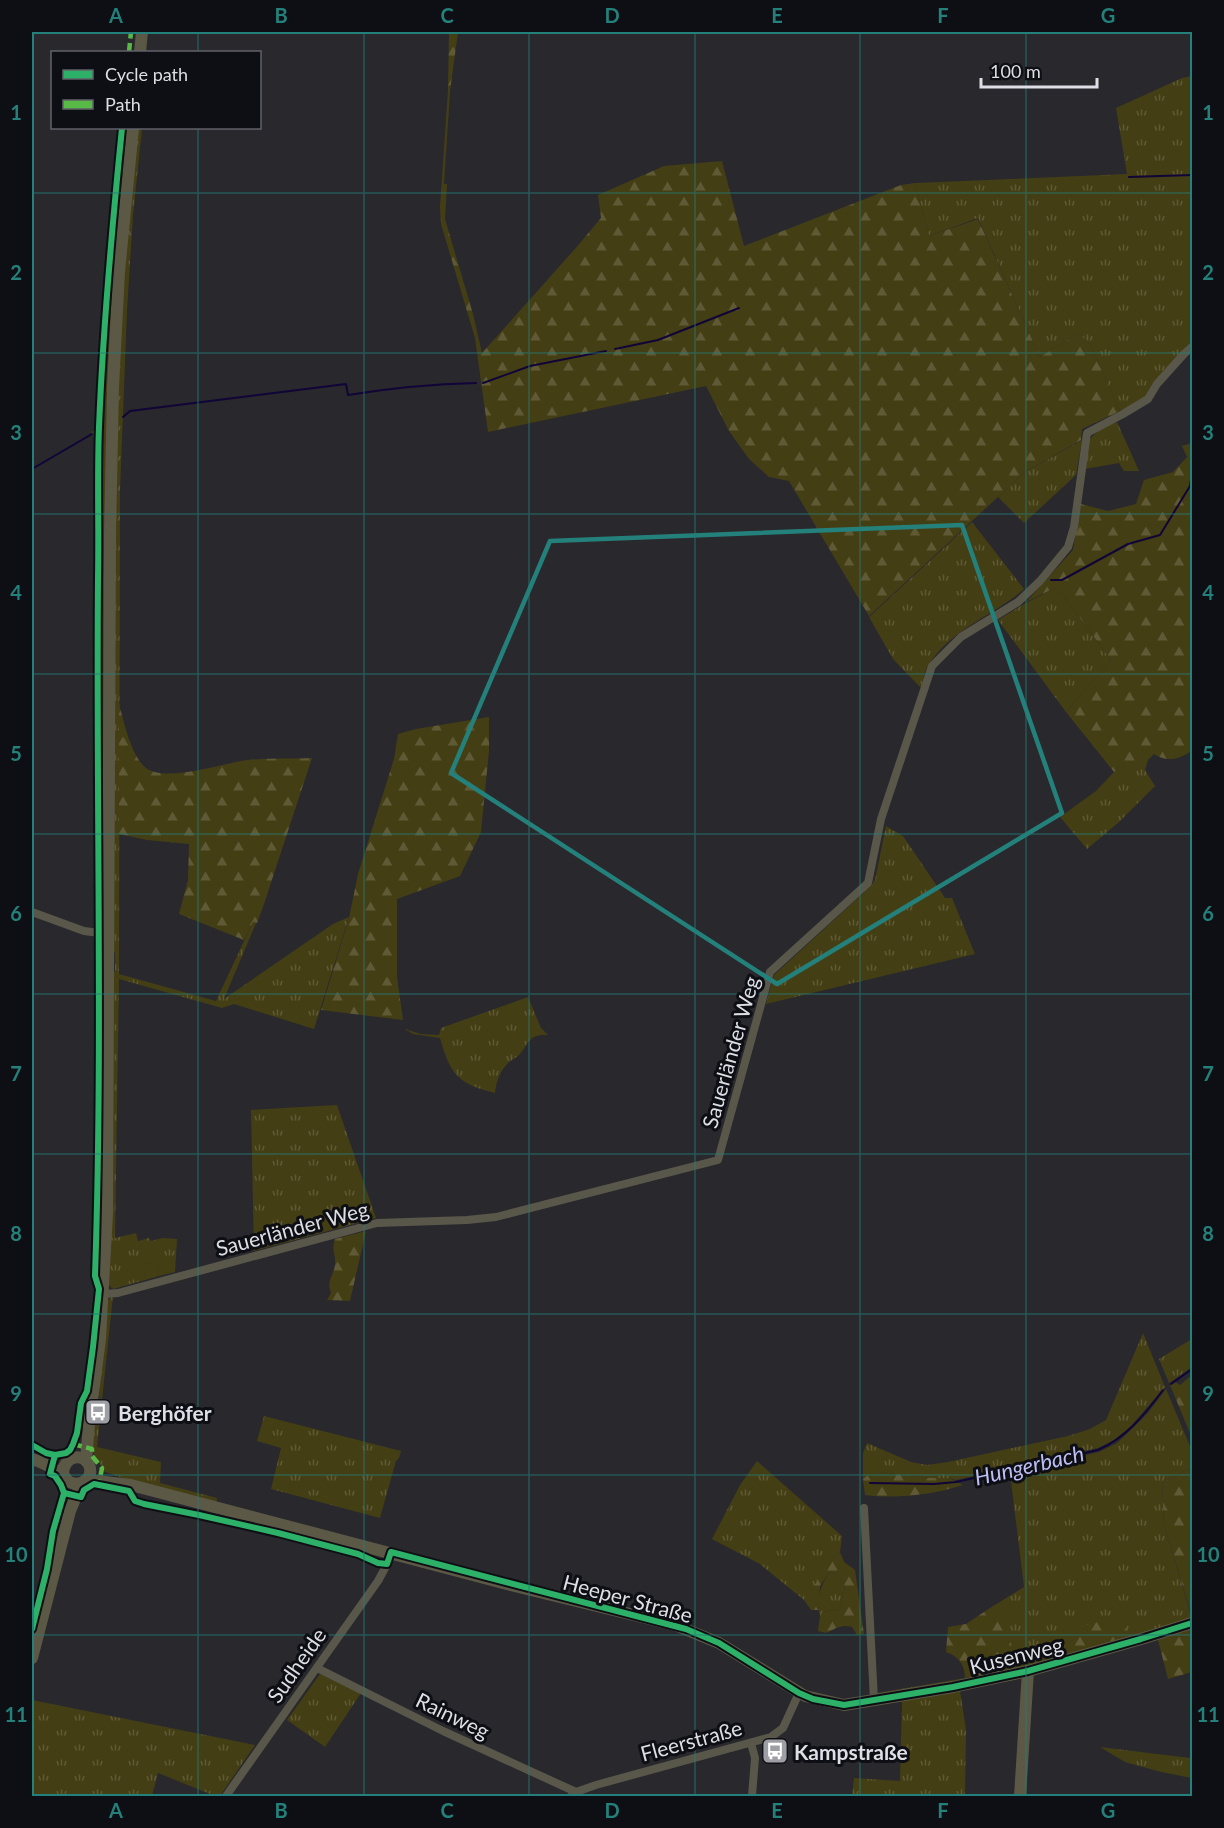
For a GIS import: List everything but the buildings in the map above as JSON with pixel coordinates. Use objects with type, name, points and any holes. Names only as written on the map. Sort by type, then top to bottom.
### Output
[{"type":"street","points":[[140,51],[142,32]]},
{"type":"street","points":[[32,1658],[70,1511],[89,1424],[104,1294],[107,1213],[110,534],[113,387],[119,272],[133,129]]},
{"type":"street","name":"Sauerländer Weg","points":[[104,1294],[118,1293],[377,1223],[496,1217],[718,1160],[770,972],[868,883],[879,825],[932,666],[961,637],[1017,602],[1040,581],[1068,547],[1074,527],[1087,433],[1148,399],[1157,384],[1192,347]]},
{"type":"street","points":[[32,912],[84,931],[108,934]]},
{"type":"street","name":"Heeper Straße","points":[[34,1460],[686,1629],[719,1643],[799,1693],[813,1699],[843,1705]]},
{"type":"street","points":[[864,1508],[874,1700]]},
{"type":"street","name":"Sudheide","points":[[226,1797],[378,1581],[386,1568],[391,1552]]},
{"type":"street","name":"Kusenweg","points":[[843,1705],[953,1687],[1028,1671],[1192,1623]]},
{"type":"street","name":"Rainweg","points":[[317,1668],[573,1794]]},
{"type":"street","points":[[1020,1797],[1028,1671]]},
{"type":"street","name":"Fleerstraße","points":[[573,1794],[601,1784],[771,1737],[783,1728],[799,1693]]},
{"type":"street","points":[[751,1743],[755,1758],[752,1797]]},
{"type":"highlighted area","points":[[962,525],[1062,813],[777,984],[451,773],[550,541]]},
{"type":"green space","points":[[449,32],[458,32],[450,91],[444,184],[447,184],[445,219],[482,353],[601,218],[598,195],[664,166],[722,161],[744,246],[901,185],[915,183],[929,236],[978,219],[1040,357],[1079,333],[1091,346],[1120,411],[1082,429],[1081,440],[1025,472],[869,616],[789,481],[769,477],[749,459],[729,431],[706,386],[488,432],[475,338],[441,224]]},
{"type":"green space","points":[[1192,76],[1192,343],[1155,382],[1144,398],[1120,411],[1091,346],[1079,333],[1040,357],[978,218],[929,236],[915,183],[1127,174],[1116,108],[1182,78]]},
{"type":"green space","points":[[123,129],[129,129],[122,198],[105,923],[101,927],[100,424],[108,289]]},
{"type":"green space","points":[[136,129],[142,129],[127,310],[120,490],[119,974],[216,1001],[253,922],[256,923],[224,999],[333,924],[349,917],[314,1029],[234,1004],[222,1008],[119,979],[115,1238],[136,1233],[138,1241],[149,1238],[150,1241],[163,1238],[177,1239],[175,1272],[159,1276],[157,1262],[144,1263],[145,1280],[113,1289],[108,1284],[113,971],[115,972],[115,953],[113,951],[114,459],[119,340]]},
{"type":"green space","points":[[99,391],[97,547],[95,438],[91,432],[95,430]]},
{"type":"green space","points":[[1117,422],[1139,471],[1124,471],[1119,463],[1085,469],[1091,438],[1100,430]]},
{"type":"green space","points":[[1082,440],[1076,475],[1024,523],[998,497],[1025,472]]},
{"type":"green space","points":[[1192,443],[1192,750],[1174,759],[1154,754],[1148,760],[1144,757],[1114,772],[1066,712],[1111,660],[1057,587],[1026,602],[1073,550],[1081,504],[1108,511],[1136,504],[1144,480],[1173,472],[1187,457],[1182,446]]},
{"type":"green space","points":[[972,522],[1024,589],[948,642],[928,666],[921,688],[893,659],[869,617]]},
{"type":"green space","points":[[1057,587],[1111,660],[1066,712],[998,620]]},
{"type":"green space","points":[[119,704],[136,755],[146,768],[155,772],[180,773],[247,760],[312,758],[257,923],[253,922],[244,940],[179,914],[188,880],[189,844],[147,840],[119,834]]},
{"type":"green space","points":[[489,717],[489,751],[481,832],[460,876],[397,899],[397,977],[403,1020],[321,1010],[349,918],[358,874],[394,759],[398,734]]},
{"type":"green space","points":[[1144,756],[1148,760],[1145,770],[1155,786],[1119,822],[1087,849],[1060,817],[1096,791],[1114,772]]},
{"type":"green space","points":[[886,826],[903,836],[945,898],[952,898],[975,954],[766,1004],[774,975],[875,880]]},
{"type":"green space","points":[[100,986],[103,986],[105,1157],[98,1279],[100,1183]]},
{"type":"green space","points":[[528,997],[541,1028],[548,1035],[533,1037],[519,1055],[508,1063],[499,1077],[495,1093],[472,1086],[457,1076],[448,1061],[440,1038],[413,1034],[405,1029],[421,1034],[439,1035],[441,1028]]},
{"type":"green space","points":[[337,1105],[376,1218],[254,1251],[251,1110]]},
{"type":"green space","points":[[366,1231],[350,1301],[327,1300],[331,1293],[330,1281],[335,1264],[333,1247],[335,1239]]},
{"type":"green space","points":[[158,1261],[159,1276],[145,1280],[143,1263]]},
{"type":"green space","points":[[113,1296],[97,1447],[161,1462],[160,1483],[217,1498],[216,1503],[131,1481],[103,1471],[95,1457],[93,1432],[99,1405],[108,1300]]},
{"type":"green space","points":[[1143,1333],[1165,1387],[1130,1427],[1114,1440],[1098,1448],[956,1480],[878,1472],[863,1479],[863,1453],[867,1443],[911,1462],[927,1465],[1068,1436],[1090,1429],[1106,1420]]},
{"type":"green space","points":[[1192,1339],[1192,1367],[1169,1383],[1159,1359]]},
{"type":"green space","points":[[1192,1375],[1192,1438],[1170,1385],[1175,1382],[1180,1385]]},
{"type":"green space","points":[[1166,1389],[1192,1451],[1192,1467],[1162,1483],[1164,1524],[1192,1619],[1017,1670],[881,1696],[877,1693],[983,1675],[1001,1608],[990,1608],[1024,1587],[1010,1473],[1099,1452],[1117,1443],[1148,1413]]},
{"type":"green space","points":[[264,1416],[401,1451],[380,1518],[271,1489],[281,1448],[257,1441]]},
{"type":"green space","points":[[757,1461],[842,1536],[840,1552],[832,1557],[814,1600],[814,1610],[811,1610],[804,1600],[760,1564],[712,1539],[740,1485]]},
{"type":"green space","points":[[1192,1467],[1192,1617],[1164,1524],[1162,1483]]},
{"type":"green space","points":[[878,1472],[949,1478],[963,1485],[914,1495],[889,1497],[865,1495],[863,1479]]},
{"type":"green space","points":[[840,1552],[844,1562],[855,1570],[864,1634],[857,1635],[852,1627],[848,1626],[838,1627],[826,1633],[818,1631],[820,1616],[823,1612],[840,1609],[845,1586],[838,1574],[829,1573],[820,1586],[818,1610],[814,1610],[811,1591],[832,1557]]},
{"type":"green space","points":[[829,1573],[838,1574],[845,1586],[840,1609],[823,1612],[820,1616],[819,1594]]},
{"type":"green space","points":[[990,1608],[1001,1608],[1006,1611],[1015,1668],[965,1678],[960,1662],[946,1652],[948,1627],[966,1624]]},
{"type":"green space","points":[[1122,1615],[1128,1637],[1059,1656],[1056,1639],[1073,1629]]},
{"type":"green space","points":[[1192,1628],[1192,1672],[1168,1679],[1158,1640]]},
{"type":"green space","points":[[320,1674],[361,1693],[325,1747],[287,1720]]},
{"type":"green space","points":[[960,1691],[966,1730],[965,1796],[852,1796],[854,1778],[900,1781],[902,1701]]},
{"type":"green space","points":[[32,1700],[255,1745],[220,1796],[158,1773],[152,1796],[32,1796]]},
{"type":"green space","points":[[1100,1747],[1190,1758],[1192,1759],[1192,1778],[1125,1762]]},
{"type":"waterway","name":"Hungerbach","points":[[1129,177],[1192,175]]},
{"type":"waterway","points":[[615,349],[658,340],[739,308]]},
{"type":"waterway","points":[[483,383],[530,366],[606,351]]},
{"type":"waterway","points":[[123,417],[130,411],[346,384],[348,395],[443,384],[476,383]]},
{"type":"waterway","points":[[32,469],[92,434]]},
{"type":"waterway","points":[[1051,580],[1062,580],[1128,544],[1160,535],[1190,486],[1192,473]]},
{"type":"waterway","name":"Hungerbach","points":[[1171,1384],[1192,1369]]},
{"type":"waterway","name":"Hungerbach","points":[[870,1483],[956,1482],[1098,1450],[1126,1432],[1163,1390]]},
{"type":"marked path","points":[[129,51],[131,32]]},
{"type":"marked path","points":[[73,1444],[92,1449],[92,1456],[102,1468],[99,1484],[95,1484]]},
{"type":"cycle path","points":[[32,1445],[55,1455],[66,1453],[73,1444],[77,1433],[81,1403],[87,1391],[99,1289],[95,1276],[99,1014],[98,446],[105,315],[122,129]]},
{"type":"cycle path","points":[[32,1629],[47,1569],[53,1531],[64,1493],[55,1476],[50,1474],[55,1455]]},
{"type":"cycle path","points":[[64,1493],[81,1497],[84,1490],[94,1484],[129,1491],[135,1501],[144,1504],[278,1533],[358,1554],[378,1563],[387,1564],[391,1552],[686,1629],[719,1643],[799,1693],[813,1699],[844,1705],[953,1687],[1028,1671],[1192,1623]]},
{"type":"place","name":"Berghöfer","points":[[98,1412]]},
{"type":"place","name":"Kampstraße","points":[[775,1751]]}]
